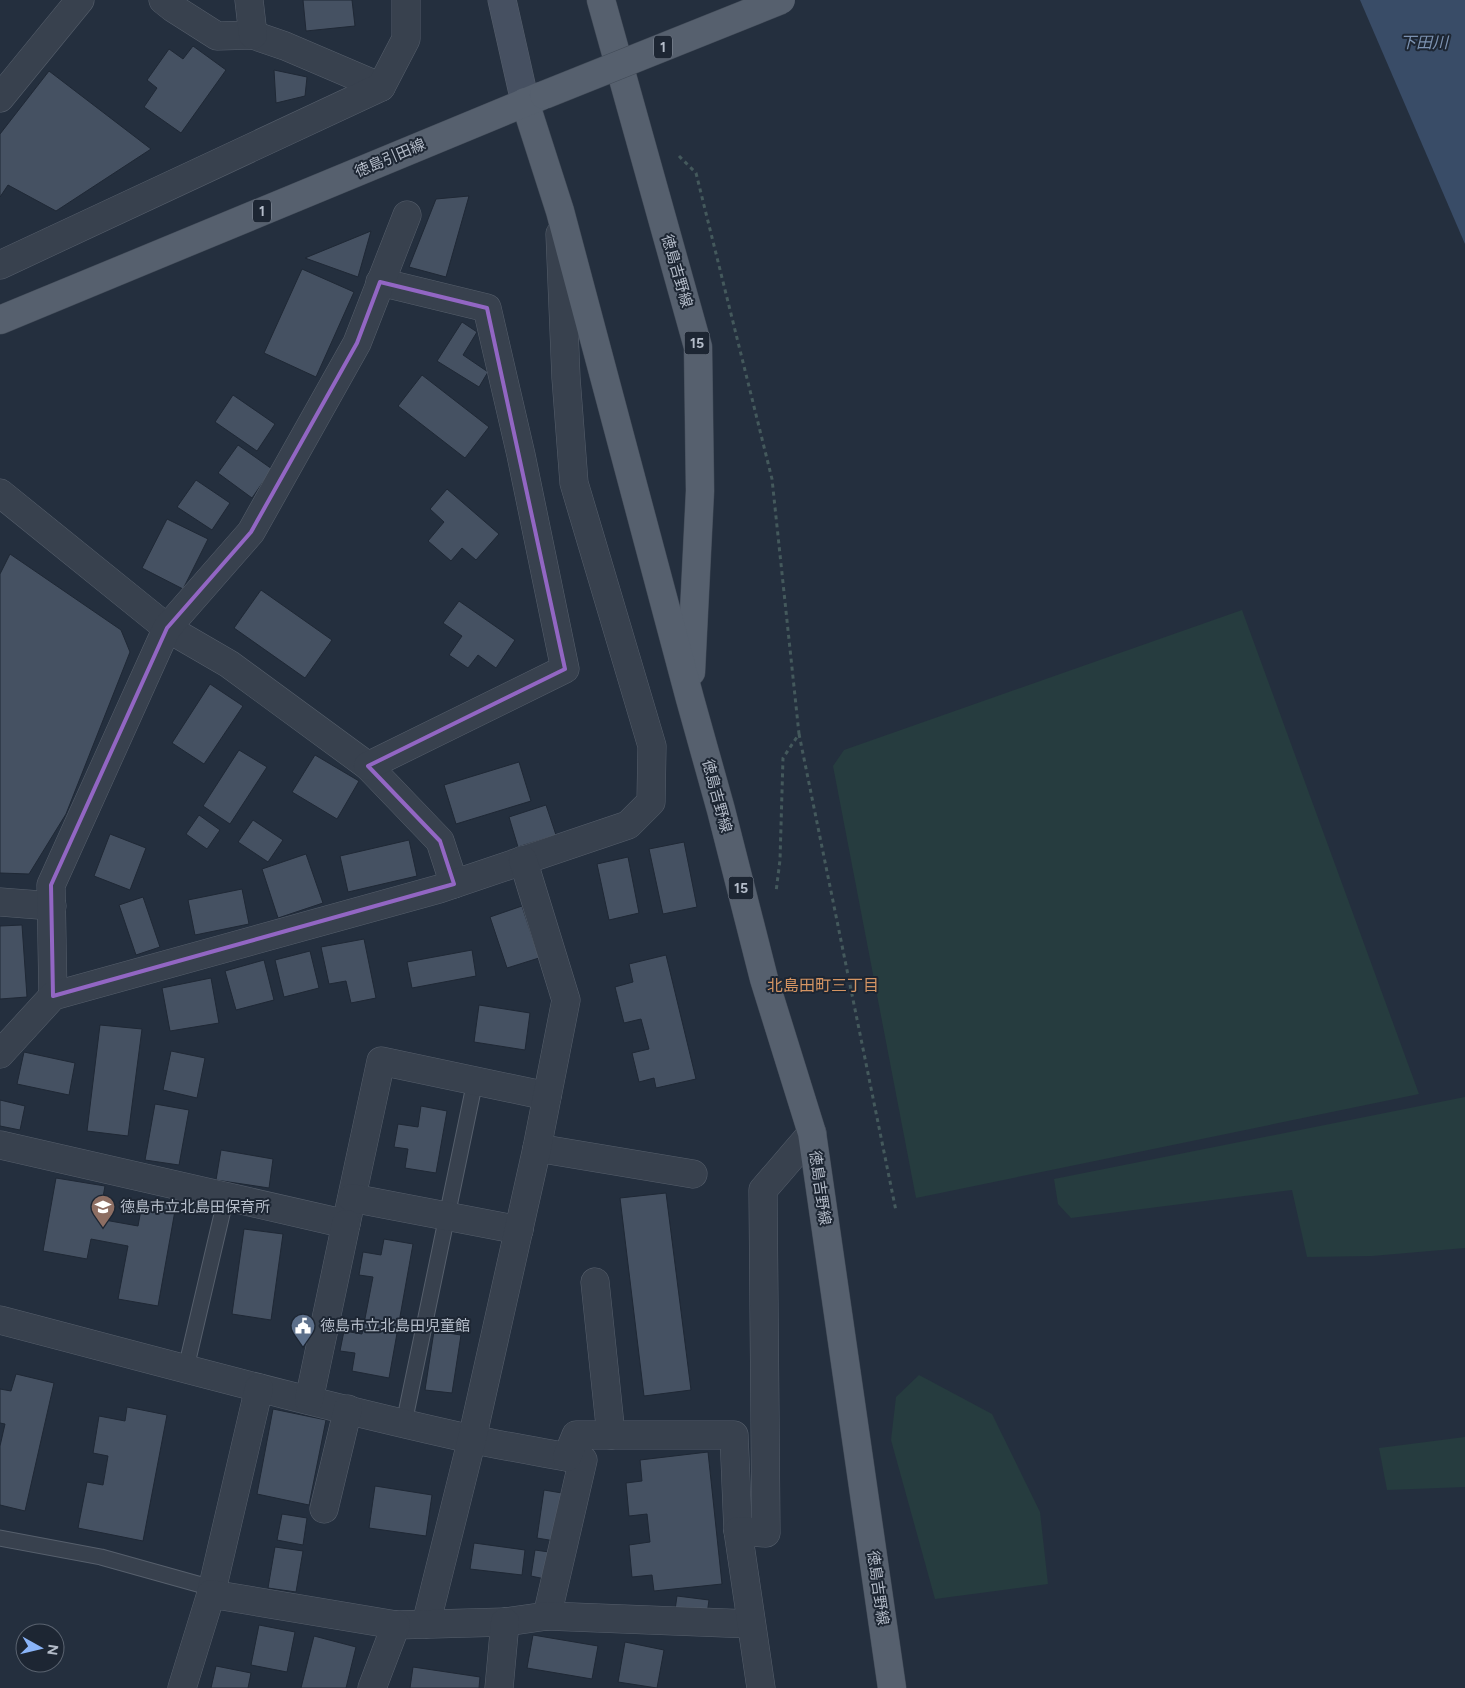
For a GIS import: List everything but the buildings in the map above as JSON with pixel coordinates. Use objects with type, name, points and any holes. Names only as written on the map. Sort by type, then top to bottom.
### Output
[{"type":"main road","name":"徳島吉野線","points":[[601,0],[698,346],[700,491],[690,700]]},
{"type":"main road","name":"徳島引田線","points":[[0,320],[534,98],[781,0]]},
{"type":"main road","name":"徳島吉野線","points":[[534,98],[560,211],[721,810],[764,979],[812,1133],[892,1688]]},
{"type":"street","points":[[0,98],[80,0]]},
{"type":"street","points":[[162,0],[217,36],[253,35],[381,87]]},
{"type":"street","points":[[249,0],[253,35]]},
{"type":"street","points":[[0,265],[381,87],[406,39],[406,0]]},
{"type":"street","points":[[502,0],[534,98]]},
{"type":"street","points":[[0,1054],[53,996],[454,884],[628,825],[651,802],[652,746],[574,483],[566,378],[560,211]]},
{"type":"street","points":[[53,996],[51,886],[167,628],[250,532],[357,343],[406,215]]},
{"type":"street","points":[[368,766],[566,669],[521,455],[487,308],[380,282]]},
{"type":"street","points":[[0,493],[167,628],[229,664],[368,766],[440,841],[454,884]]},
{"type":"street","points":[[426,1624],[472,1439],[519,1230],[566,1000],[523,860]]},
{"type":"street","points":[[0,902],[52,906]]},
{"type":"street","points":[[308,1400],[381,1061],[547,1096]]},
{"type":"street","points":[[738,1530],[766,1533],[763,1190],[812,1133]]},
{"type":"street","points":[[0,1145],[226,1197],[349,1211],[447,1217],[519,1230]]},
{"type":"street","points":[[537,1148],[693,1174]]},
{"type":"street","points":[[595,1282],[611,1435]]},
{"type":"street","points":[[0,1320],[308,1400],[472,1439],[583,1460],[547,1616]]},
{"type":"street","points":[[182,1688],[212,1591],[259,1388]]},
{"type":"street","points":[[324,1509],[348,1409]]},
{"type":"street","points":[[567,1457],[576,1435],[734,1435],[738,1530],[760,1688]]},
{"type":"street","points":[[212,1591],[396,1625],[505,1622],[547,1616],[751,1624]]},
{"type":"street","points":[[500,1688],[505,1622]]},
{"type":"street","points":[[372,1688],[396,1625]]},
{"type":"lane","points":[[404,1423],[475,1081]]},
{"type":"lane","points":[[186,1368],[226,1197]]},
{"type":"lane","points":[[0,1538],[101,1557],[212,1591]]},
{"type":"path","points":[[675,153],[696,173],[772,478],[799,734],[896,1211]]},
{"type":"path","points":[[774,900],[780,860],[783,758],[799,734]]},
{"type":"highlighted area","points":[[380,282],[487,308],[565,669],[368,766],[440,841],[454,884],[53,996],[51,885],[167,628],[251,532],[357,343]]},
{"type":"green space","points":[[1242,610],[1419,1094],[916,1198],[833,766],[844,750]]},
{"type":"green space","points":[[1465,1097],[1465,1248],[1372,1256],[1307,1257],[1292,1190],[1071,1218],[1058,1204],[1054,1179]]},
{"type":"green space","points":[[919,1375],[992,1414],[1040,1512],[1048,1584],[935,1599],[891,1440],[896,1397]]},
{"type":"green space","points":[[1465,1437],[1465,1487],[1387,1490],[1379,1448]]},
{"type":"water","name":"下田川","points":[[1360,0],[1465,0],[1465,244]]},
{"type":"place","name":"徳島市立北島田保育所","points":[[103,1228]]},
{"type":"place","name":"徳島市立北島田児童館","points":[[303,1347]]},
{"type":"district","name":"北島田町三丁目","points":[[823,985]]}]
